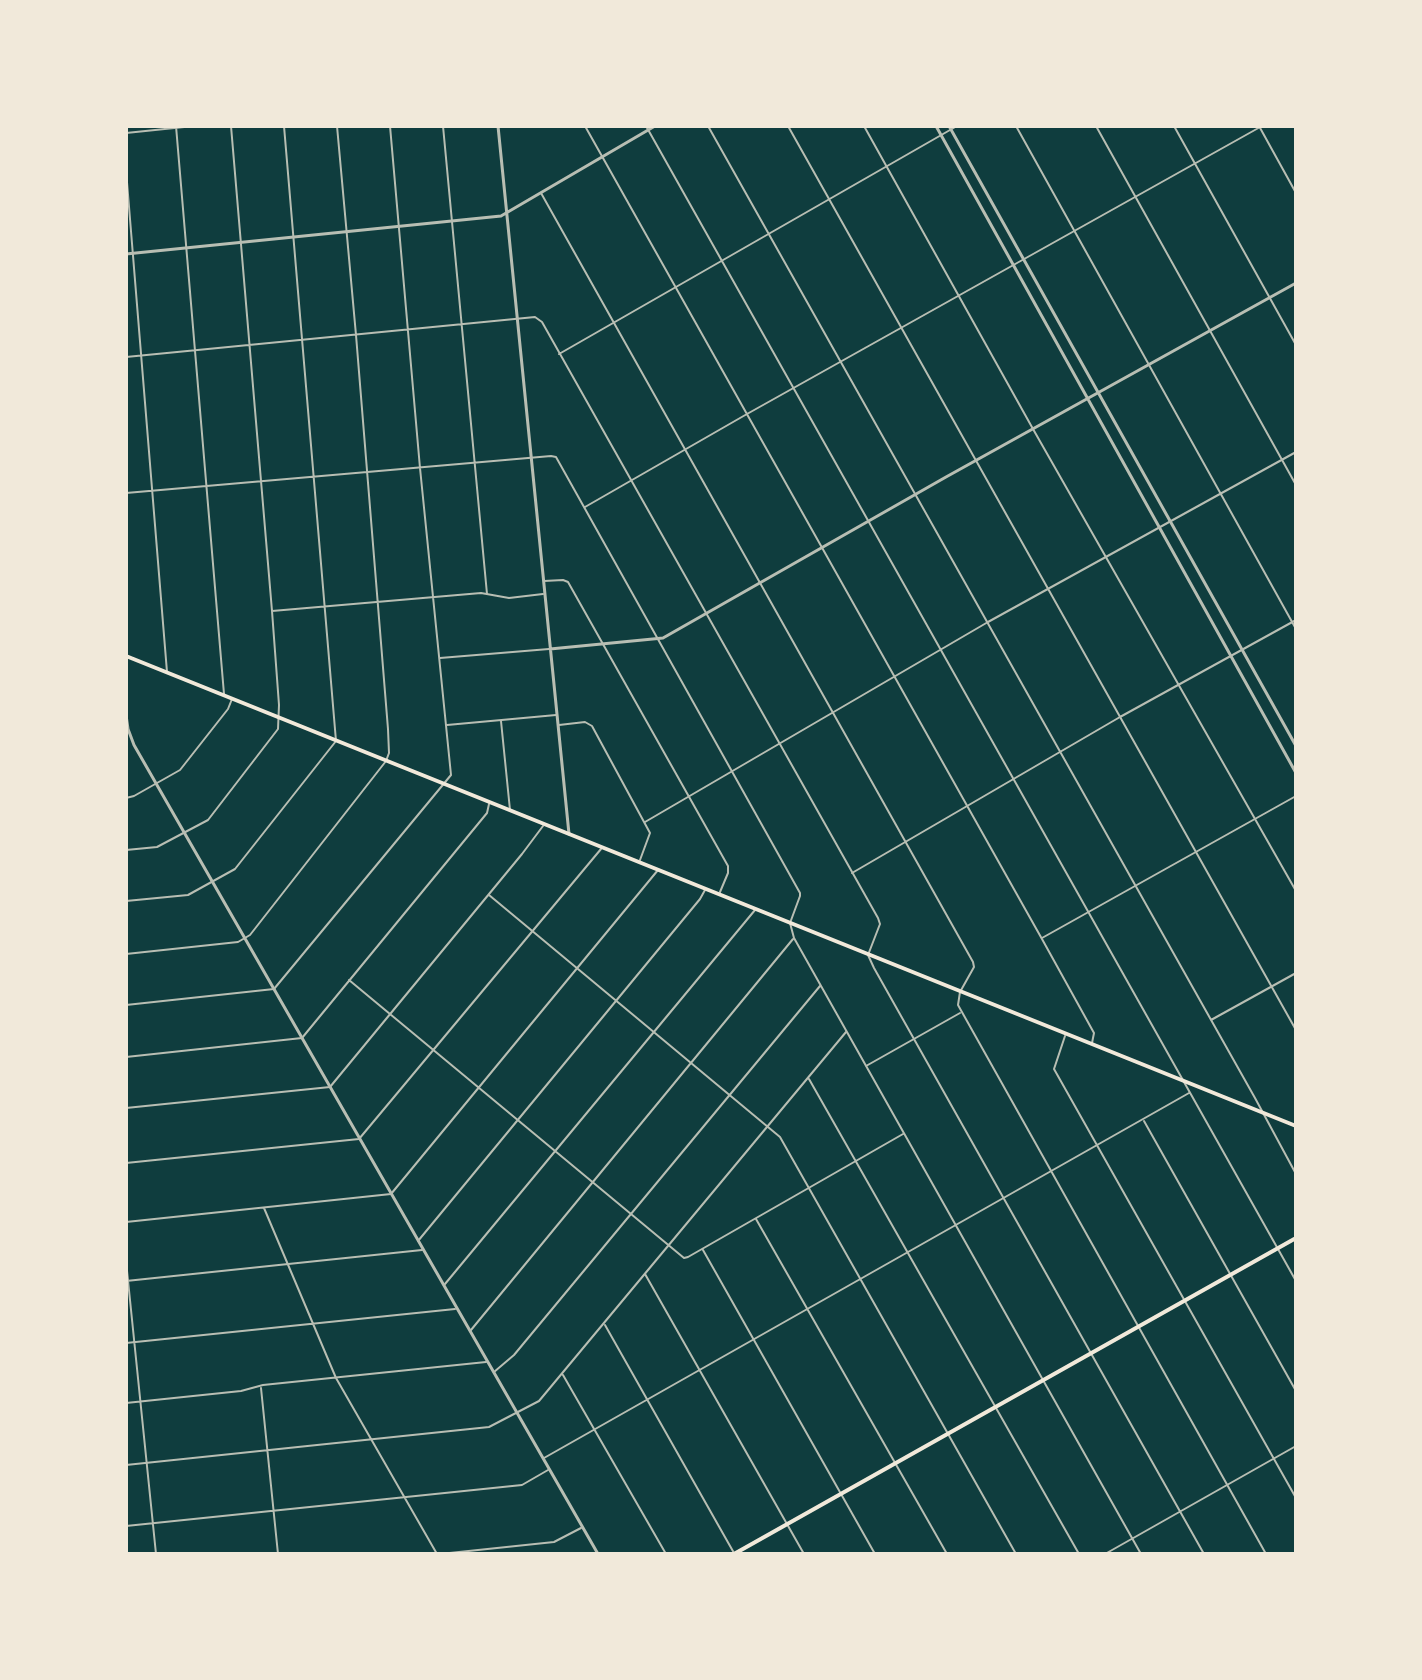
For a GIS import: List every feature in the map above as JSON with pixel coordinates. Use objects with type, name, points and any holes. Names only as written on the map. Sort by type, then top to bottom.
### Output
[{"type":"main road","points":[[126,656],[1296,1126]]},
{"type":"main road","points":[[735,1554],[1296,1238]]},
{"type":"street","points":[[126,133],[194,126]]},
{"type":"street","points":[[126,850],[157,847],[208,820],[278,729],[272,611],[231,126]]},
{"type":"street","points":[[126,901],[188,895],[238,866],[336,741],[284,126]]},
{"type":"street","points":[[126,954],[238,942],[250,935],[386,761],[390,750],[337,126]]},
{"type":"street","points":[[126,1005],[274,989],[451,775],[390,126]]},
{"type":"street","points":[[443,126],[487,594]]},
{"type":"street","points":[[498,126],[569,834]]},
{"type":"street","points":[[585,126],[1094,1033],[1092,1044]]},
{"type":"street","points":[[126,254],[499,217],[655,126]]},
{"type":"street","points":[[708,126],[1296,1174]]},
{"type":"street","points":[[788,126],[1296,1030]]},
{"type":"street","points":[[864,126],[1296,891]]},
{"type":"street","points":[[936,126],[1296,773]]},
{"type":"street","points":[[559,354],[957,126]]},
{"type":"street","points":[[1016,126],[1296,629]]},
{"type":"street","points":[[1096,126],[1296,485]]},
{"type":"street","points":[[1174,126],[1296,345]]},
{"type":"street","points":[[584,507],[1260,126],[1296,193]]},
{"type":"street","points":[[176,127],[224,696]]},
{"type":"street","points":[[647,128],[1296,1281]]},
{"type":"street","points":[[950,128],[1296,746]]},
{"type":"street","points":[[126,170],[168,673]]},
{"type":"street","points":[[541,193],[973,962],[974,967],[957,1002],[961,1012],[1266,1554]]},
{"type":"street","points":[[440,658],[658,640],[1296,283]]},
{"type":"street","points":[[126,357],[535,317],[540,319],[880,924],[868,955],[1204,1554]]},
{"type":"street","points":[[645,822],[988,622],[1296,452]]},
{"type":"street","points":[[126,493],[556,457],[800,893],[790,923],[794,938],[1141,1554]]},
{"type":"street","points":[[543,582],[568,582],[689,797],[729,869],[719,895]]},
{"type":"street","points":[[272,611],[434,597],[487,594],[509,598],[544,594]]},
{"type":"street","points":[[852,873],[1120,717],[1294,621]]},
{"type":"street","points":[[126,798],[180,770],[228,709],[232,699]]},
{"type":"street","points":[[126,715],[128,737],[598,1554]]},
{"type":"street","points":[[447,725],[557,715]]},
{"type":"street","points":[[501,720],[510,811]]},
{"type":"street","points":[[558,725],[585,722],[592,726],[650,833],[640,862]]},
{"type":"street","points":[[1042,939],[1296,796]]},
{"type":"street","points":[[126,1057],[302,1038],[487,813],[490,803]]},
{"type":"street","points":[[126,1108],[330,1087],[539,834],[544,824]]},
{"type":"street","points":[[126,1163],[359,1139],[602,848]]},
{"type":"street","points":[[126,1222],[391,1194],[658,870]]},
{"type":"street","points":[[418,1241],[700,899],[705,889]]},
{"type":"street","points":[[489,895],[780,1137],[1016,1554]]},
{"type":"street","points":[[444,1286],[756,909]]},
{"type":"street","points":[[470,1332],[794,938]]},
{"type":"street","points":[[1211,1020],[1296,973]]},
{"type":"street","points":[[349,980],[684,1258],[904,1134]]},
{"type":"street","points":[[493,1372],[514,1355],[821,985]]},
{"type":"street","points":[[866,1066],[961,1012]]},
{"type":"street","points":[[126,1465],[489,1427],[539,1401],[846,1031]]},
{"type":"street","points":[[1066,1034],[1054,1069],[1296,1498]]},
{"type":"street","points":[[808,1077],[1079,1554]]},
{"type":"street","points":[[543,1458],[1190,1092]]},
{"type":"street","points":[[1143,1120],[1296,1391]]},
{"type":"street","points":[[264,1208],[336,1378],[438,1554],[554,1542],[582,1527]]},
{"type":"street","points":[[756,1217],[947,1554]]},
{"type":"street","points":[[702,1249],[875,1554]]},
{"type":"street","points":[[127,1281],[423,1250]]},
{"type":"street","points":[[126,1261],[156,1554]]},
{"type":"street","points":[[645,1274],[804,1554]]},
{"type":"street","points":[[126,1343],[457,1309]]},
{"type":"street","points":[[604,1323],[735,1554]]},
{"type":"street","points":[[126,1403],[487,1362]]},
{"type":"street","points":[[562,1374],[666,1554]]},
{"type":"street","points":[[260,1386],[278,1554]]},
{"type":"street","points":[[1105,1554],[1296,1446]]},
{"type":"street","points":[[126,1526],[522,1485],[549,1470]]}]
